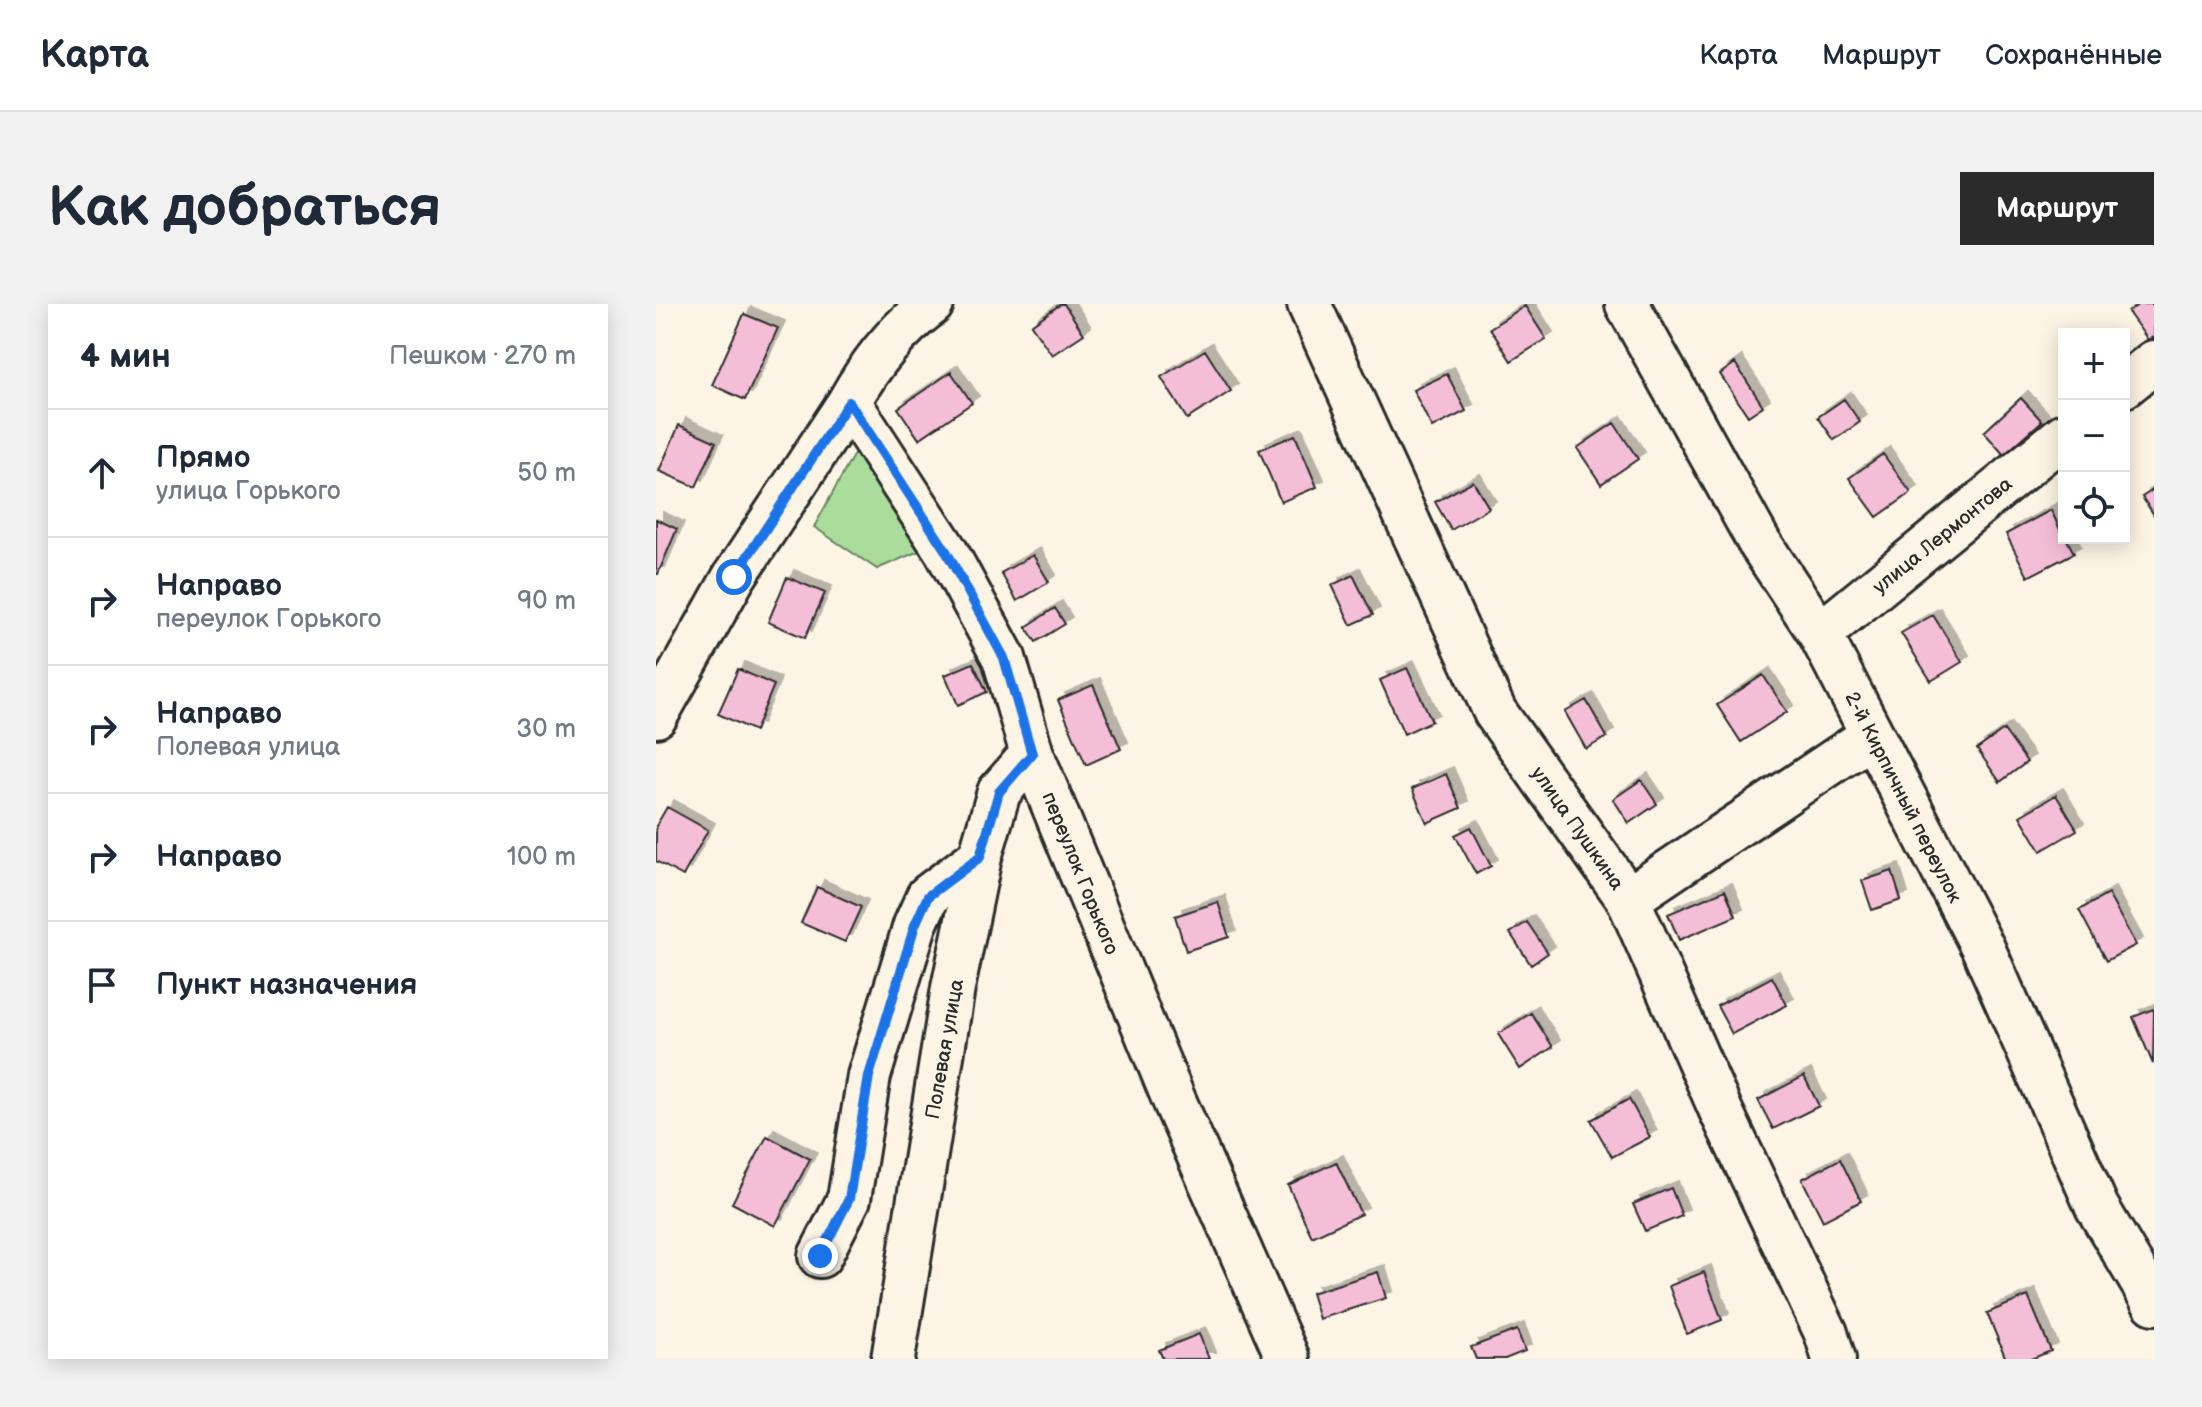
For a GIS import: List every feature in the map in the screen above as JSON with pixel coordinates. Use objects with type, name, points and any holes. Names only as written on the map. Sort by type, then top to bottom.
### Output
[{"type":"street","points":[[656,716],[734,577],[864,375],[910,321],[932,304]]},
{"type":"street","name":"улица Пушкина","points":[[1309,304],[1495,712],[1628,899],[1721,1111],[1826,1333],[1834,1359]]},
{"type":"street","name":"2-й Кирпичный переулок","points":[[1627,304],[1759,542],[1820,634],[1983,948],[2097,1207],[2154,1303]]},
{"type":"street","points":[[2130,381],[2154,362]]},
{"type":"street","name":"переулок Горького","points":[[849,402],[946,551],[1004,658],[1032,754],[1174,1100],[1288,1359]]},
{"type":"street","name":"улица Лермонтова","points":[[1820,634],[2058,440]]},
{"type":"street","points":[[1628,899],[1871,736]]},
{"type":"street","name":"Полевая улица","points":[[893,1359],[953,988],[980,857],[999,792],[1032,754]]},
{"type":"street","points":[[820,1256],[849,1199],[869,1076],[915,925],[928,896],[980,857]]},
{"type":"green space","points":[[855,452],[919,551],[877,569],[814,527]]},
{"type":"building","points":[[1061,304],[1084,334],[1052,355],[1031,325]]},
{"type":"building","points":[[2139,304],[2154,304],[2154,336],[2148,340],[2128,312]]},
{"type":"building","points":[[1525,306],[1546,339],[1511,361],[1490,328]]},
{"type":"building","points":[[744,314],[778,328],[745,400],[712,385]]},
{"type":"building","points":[[1205,350],[1231,391],[1187,419],[1161,377]]},
{"type":"building","points":[[1735,363],[1763,406],[1748,416],[1720,374]]},
{"type":"building","points":[[951,372],[972,403],[919,439],[898,408]]},
{"type":"building","points":[[1447,374],[1466,411],[1432,428],[1413,390]]},
{"type":"building","points":[[2021,398],[2042,421],[2004,455],[1984,432]]},
{"type":"building","points":[[1844,399],[1860,422],[1834,440],[1818,417]]},
{"type":"building","points":[[1614,423],[1638,459],[1601,484],[1577,448]]},
{"type":"building","points":[[679,425],[716,442],[696,487],[659,471]]},
{"type":"building","points":[[1295,435],[1317,487],[1281,502],[1259,450]]},
{"type":"building","points":[[1883,454],[1911,493],[1877,517],[1849,478]]},
{"type":"building","points":[[1473,481],[1489,508],[1451,530],[1435,502]]},
{"type":"building","points":[[2154,489],[2154,515],[2142,497]]},
{"type":"building","points":[[2051,510],[2058,525],[2058,544],[2069,544],[2074,553],[2028,577],[2006,534]]},
{"type":"building","points":[[656,519],[677,529],[658,574],[656,574]]},
{"type":"building","points":[[1033,555],[1049,582],[1017,601],[1001,573]]},
{"type":"building","points":[[1353,575],[1373,615],[1351,625],[1332,585]]},
{"type":"building","points":[[787,577],[825,593],[805,638],[768,622]]},
{"type":"building","points":[[1055,608],[1065,624],[1036,642],[1026,627]]},
{"type":"building","points":[[1933,615],[1962,662],[1931,681],[1901,633]]},
{"type":"building","points":[[973,663],[987,692],[958,705],[945,675]]},
{"type":"building","points":[[1407,668],[1432,721],[1404,734],[1380,680]]},
{"type":"building","points":[[738,669],[774,685],[755,731],[718,714]]},
{"type":"building","points":[[1763,675],[1787,712],[1741,742],[1717,705]]},
{"type":"building","points":[[1093,685],[1121,749],[1086,765],[1058,700]]},
{"type":"building","points":[[1586,700],[1607,737],[1586,749],[1565,712]]},
{"type":"building","points":[[2004,730],[2027,762],[2000,782],[1977,749]]},
{"type":"building","points":[[1446,774],[1461,808],[1427,823],[1412,789]]},
{"type":"building","points":[[1641,780],[1657,804],[1629,823],[1613,799]]},
{"type":"building","points":[[2056,795],[2077,830],[2041,851],[2020,816]]},
{"type":"building","points":[[667,807],[708,830],[683,876],[656,861],[656,826]]},
{"type":"building","points":[[1471,827],[1491,866],[1476,874],[1455,835]]},
{"type":"building","points":[[1892,871],[1901,900],[1872,910],[1862,881]]},
{"type":"building","points":[[817,887],[861,907],[845,942],[801,923]]},
{"type":"building","points":[[1725,890],[1736,916],[1679,940],[1668,914]]},
{"type":"building","points":[[2108,894],[2136,945],[2106,961],[2079,910]]},
{"type":"building","points":[[1218,902],[1229,937],[1186,951],[1175,916]]},
{"type":"building","points":[[1527,922],[1548,953],[1531,965],[1510,933]]},
{"type":"building","points":[[1772,977],[1787,1005],[1732,1034],[1717,1006]]},
{"type":"building","points":[[2153,1009],[2154,1012],[2153,1064],[2133,1017]]},
{"type":"building","points":[[1531,1013],[1553,1047],[1520,1069],[1498,1034]]},
{"type":"building","points":[[1804,1076],[1819,1106],[1773,1129],[1758,1100]]},
{"type":"building","points":[[1629,1099],[1650,1137],[1612,1157],[1591,1120]]},
{"type":"building","points":[[767,1136],[810,1159],[775,1226],[732,1203]]},
{"type":"building","points":[[1840,1159],[1861,1201],[1823,1221],[1802,1179]]},
{"type":"building","points":[[1336,1162],[1361,1214],[1312,1237],[1288,1185]]},
{"type":"building","points":[[1671,1188],[1682,1216],[1645,1231],[1633,1204]]},
{"type":"building","points":[[1378,1272],[1386,1298],[1319,1319],[1311,1293]]},
{"type":"building","points":[[1704,1272],[1722,1320],[1687,1334],[1669,1286]]},
{"type":"building","points":[[2028,1296],[2051,1351],[2031,1359],[2006,1359],[1987,1313]]},
{"type":"building","points":[[1517,1330],[1525,1351],[1505,1359],[1476,1359],[1471,1347]]},
{"type":"building","points":[[1199,1334],[1209,1359],[1163,1359],[1159,1350]]},
{"type":"route","points":[[734,577],[849,402],[946,551],[1004,658],[1032,754],[999,792],[980,857],[928,896],[915,925],[869,1076],[849,1199],[820,1256]]}]
